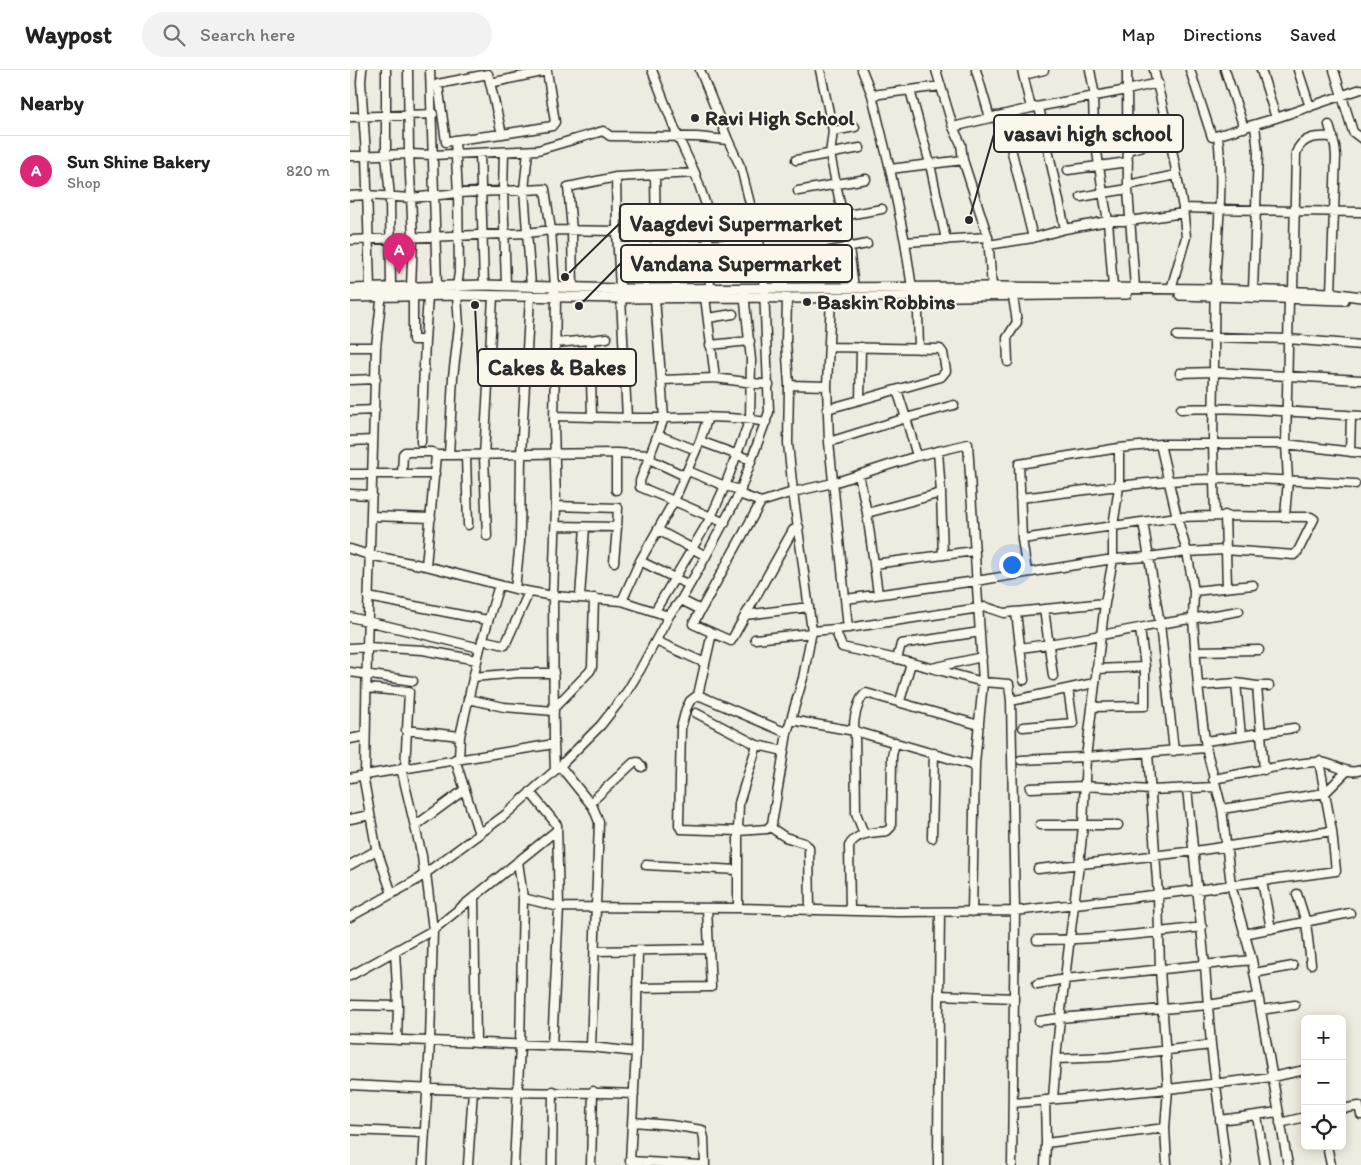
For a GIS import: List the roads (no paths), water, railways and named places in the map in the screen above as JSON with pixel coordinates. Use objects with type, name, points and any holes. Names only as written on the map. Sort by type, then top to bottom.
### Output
[{"type":"main road","points":[[350,289],[370,288],[413,297],[428,297],[484,285],[573,288],[655,298],[708,293]]},
{"type":"main road","points":[[350,297],[411,287],[437,286],[493,297],[744,292],[764,288],[854,288],[912,293],[1013,297],[1253,290],[1361,302]]},
{"type":"main road","points":[[744,292],[765,297],[831,298],[992,287],[1135,288],[1291,294],[1331,293],[1361,297]]},
{"type":"street","points":[[362,70],[370,288]]},
{"type":"street","points":[[386,70],[386,155],[390,197],[389,239],[385,291],[376,347],[364,775],[378,850],[392,894]]},
{"type":"street","points":[[408,70],[413,238],[411,287]]},
{"type":"street","points":[[430,70],[433,114],[437,286]]},
{"type":"street","points":[[652,70],[678,137],[695,173],[706,208],[708,318],[715,378]]},
{"type":"street","points":[[350,917],[425,873],[505,815],[558,768],[601,725],[626,693],[670,614],[681,600],[725,523],[740,492],[769,412],[765,297],[759,243],[742,168],[728,140],[700,70]]},
{"type":"street","points":[[820,70],[833,131],[830,154],[849,247],[854,288]]},
{"type":"street","points":[[862,70],[872,95],[905,242],[912,293],[918,313],[919,348]]},
{"type":"street","points":[[936,70],[988,241],[992,287]]},
{"type":"street","points":[[976,70],[993,117],[1003,135],[1010,140],[1034,238]]},
{"type":"street","points":[[1044,70],[1023,72],[1035,108],[1065,229]]},
{"type":"street","points":[[1090,70],[1094,96],[1094,131],[1108,221],[1113,288]]},
{"type":"street","points":[[1127,70],[1129,126],[1128,187],[1135,288]]},
{"type":"street","points":[[1154,70],[1170,139],[1186,236],[1171,289]]},
{"type":"street","points":[[1190,70],[1211,135],[1218,136],[1361,89]]},
{"type":"street","points":[[1225,70],[1244,128]]},
{"type":"street","points":[[1261,70],[1276,118]]},
{"type":"street","points":[[1298,70],[1310,107]]},
{"type":"street","points":[[1334,70],[1353,132],[1361,138]]},
{"type":"street","points":[[490,83],[547,71],[555,122],[552,126],[502,134],[455,140],[446,142],[438,84],[488,74],[490,83],[502,134]]},
{"type":"street","points":[[953,127],[1158,83]]},
{"type":"street","points":[[872,95],[941,86]]},
{"type":"street","points":[[910,90],[930,164],[946,240]]},
{"type":"street","points":[[350,117],[433,114]]},
{"type":"street","points":[[1253,290],[1258,139],[1255,125]]},
{"type":"street","points":[[1329,125],[1336,156],[1331,293]]},
{"type":"street","points":[[1063,136],[1129,126]]},
{"type":"street","points":[[833,131],[855,127]]},
{"type":"street","points":[[350,156],[455,155],[538,150],[603,130],[610,136],[728,140]]},
{"type":"street","points":[[1215,516],[1213,407],[1215,292],[1220,209],[1218,136]]},
{"type":"street","points":[[1285,516],[1288,480],[1286,444],[1288,339],[1296,154],[1298,148],[1306,140],[1313,137],[1333,137]]},
{"type":"street","points":[[1128,150],[1170,139]]},
{"type":"street","points":[[449,456],[453,377],[459,326],[457,291],[458,193],[455,140]]},
{"type":"street","points":[[796,160],[860,148]]},
{"type":"street","points":[[528,151],[524,190],[531,286]]},
{"type":"street","points":[[504,152],[503,191],[506,285]]},
{"type":"street","points":[[480,153],[484,285]]},
{"type":"street","points":[[890,169],[963,160]]},
{"type":"street","points":[[1068,170],[1128,162]]},
{"type":"street","points":[[573,288],[572,230],[568,187],[616,177],[695,173]]},
{"type":"street","points":[[655,175],[656,246]]},
{"type":"street","points":[[1081,196],[1104,193],[1176,175]]},
{"type":"street","points":[[616,177],[616,231],[627,418]]},
{"type":"street","points":[[798,191],[866,179]]},
{"type":"street","points":[[350,196],[366,195],[411,198],[482,191],[546,189],[555,287],[556,526],[553,596],[554,744],[558,768],[590,803],[597,814],[599,822],[591,1048]]},
{"type":"street","points":[[806,222],[882,209]]},
{"type":"street","points":[[905,242],[946,240],[988,241],[1034,238],[1065,229],[1108,221],[1130,221],[1183,210],[1361,212]]},
{"type":"street","points":[[350,240],[527,233],[551,230],[616,231]]},
{"type":"street","points":[[618,248],[759,243]]},
{"type":"street","points":[[804,256],[867,244]]},
{"type":"street","points":[[655,611],[710,517],[725,486],[750,419],[750,341],[744,292]]},
{"type":"street","points":[[413,297],[413,340],[425,340]]},
{"type":"street","points":[[421,442],[428,297]]},
{"type":"street","points":[[487,536],[484,456],[493,297]]},
{"type":"street","points":[[515,589],[520,542],[521,454],[530,297]]},
{"type":"street","points":[[1008,362],[1007,338],[1016,322],[1013,297]]},
{"type":"street","points":[[655,298],[664,418],[640,481],[640,487],[725,523]]},
{"type":"street","points":[[712,633],[698,695],[690,701],[681,728],[679,825],[681,829],[738,831],[767,829],[772,824],[786,733],[803,678],[812,632],[788,443],[787,298]]},
{"type":"street","points":[[831,298],[827,409],[848,628]]},
{"type":"street","points":[[708,318],[733,314]]},
{"type":"street","points":[[1177,336],[1288,339],[1361,346]]},
{"type":"street","points":[[555,343],[607,338]]},
{"type":"street","points":[[590,340],[592,417]]},
{"type":"street","points":[[710,345],[750,341]]},
{"type":"street","points":[[350,347],[376,347]]},
{"type":"street","points":[[827,409],[941,377],[946,371],[941,349],[830,347]]},
{"type":"street","points":[[860,400],[861,348]]},
{"type":"street","points":[[1180,373],[1214,372],[1361,380]]},
{"type":"street","points":[[662,380],[715,378],[769,385]]},
{"type":"street","points":[[350,380],[376,379]]},
{"type":"street","points":[[788,385],[827,386]]},
{"type":"street","points":[[897,390],[917,456]]},
{"type":"street","points":[[829,442],[954,405]]},
{"type":"street","points":[[1181,409],[1213,407],[1361,416]]},
{"type":"street","points":[[350,411],[375,410]]},
{"type":"street","points":[[555,416],[627,418],[708,417],[750,419],[766,422]]},
{"type":"street","points":[[1350,452],[1351,416]]},
{"type":"street","points":[[622,601],[640,561],[674,501],[700,441],[708,417]]},
{"type":"street","points":[[658,435],[696,450]]},
{"type":"street","points":[[350,441],[373,440]]},
{"type":"street","points":[[700,441],[751,460]]},
{"type":"street","points":[[402,474],[404,453],[432,452],[436,455],[484,456],[616,452],[650,457],[761,502],[793,492],[833,483],[917,456],[968,444],[983,682],[975,766],[972,912]]},
{"type":"street","points":[[1160,444],[1194,591],[1193,619],[1198,686],[1206,745],[1222,809],[1231,885],[1252,960],[1288,1165]]},
{"type":"street","points":[[1027,572],[1022,539],[1018,466],[1022,463],[1119,448],[1160,444],[1286,444],[1361,453]]},
{"type":"street","points":[[1045,1165],[1049,1100],[1056,1059],[1083,826],[1086,757],[1094,683],[1104,602],[1113,559],[1113,526],[1119,487],[1119,448]]},
{"type":"street","points":[[938,451],[943,555]]},
{"type":"street","points":[[616,452],[616,490]]},
{"type":"street","points":[[426,566],[436,455]]},
{"type":"street","points":[[466,456],[468,525]]},
{"type":"street","points":[[350,474],[435,474]]},
{"type":"street","points":[[859,475],[867,514],[878,594]]},
{"type":"street","points":[[1020,498],[1168,481],[1213,479],[1288,480],[1355,484]]},
{"type":"street","points":[[867,514],[941,493]]},
{"type":"street","points":[[350,494],[372,495]]},
{"type":"street","points":[[761,502],[693,624],[731,641],[793,530],[799,527]]},
{"type":"street","points":[[556,506],[618,508],[614,562]]},
{"type":"street","points":[[371,516],[431,518]]},
{"type":"street","points":[[1225,516],[1227,587]]},
{"type":"street","points":[[846,599],[1113,559],[1225,550],[1294,554],[1314,519],[1311,517],[1285,516],[1178,517],[1022,539]]},
{"type":"street","points":[[1143,522],[1160,624],[1174,751]]},
{"type":"street","points":[[556,526],[617,526]]},
{"type":"street","points":[[580,597],[586,527]]},
{"type":"street","points":[[658,530],[706,556]]},
{"type":"street","points":[[350,549],[529,592],[553,596],[622,601],[665,615],[670,614]]},
{"type":"street","points":[[874,564],[974,551]]},
{"type":"street","points":[[640,561],[688,586]]},
{"type":"street","points":[[479,834],[464,790],[457,759],[460,736],[480,644],[499,585]]},
{"type":"street","points":[[1194,591],[1253,585]]},
{"type":"street","points":[[350,617],[480,644],[505,645],[529,592]]},
{"type":"street","points":[[368,598],[487,620]]},
{"type":"street","points":[[554,710],[590,671],[592,666],[594,598]]},
{"type":"street","points":[[681,600],[701,610]]},
{"type":"street","points":[[755,640],[978,609],[990,608],[999,613],[1104,602]]},
{"type":"street","points":[[746,616],[809,607]]},
{"type":"street","points":[[1044,609],[1053,676]]},
{"type":"street","points":[[1020,648],[1239,611]]},
{"type":"street","points":[[1016,612],[1024,680]]},
{"type":"street","points":[[834,629],[842,647],[897,659],[983,682],[1009,684],[1012,701],[1015,911],[1012,1165]]},
{"type":"street","points":[[1092,707],[1145,706],[1145,667],[1140,629]]},
{"type":"street","points":[[897,659],[901,644],[980,632]]},
{"type":"street","points":[[656,641],[706,663]]},
{"type":"street","points":[[350,648],[423,650],[477,660]]},
{"type":"street","points":[[1196,651],[1259,650]]},
{"type":"street","points":[[930,668],[982,657]]},
{"type":"street","points":[[900,701],[912,663]]},
{"type":"street","points":[[1096,669],[1145,667]]},
{"type":"street","points":[[350,672],[413,681]]},
{"type":"street","points":[[473,677],[518,673],[554,674]]},
{"type":"street","points":[[1012,701],[1094,683]]},
{"type":"street","points":[[1198,686],[1236,683],[1269,686]]},
{"type":"street","points":[[1236,683],[1241,736]]},
{"type":"street","points":[[1257,686],[1264,770]]},
{"type":"street","points":[[367,688],[409,692],[403,768],[422,856],[433,930],[428,1089],[423,1165]]},
{"type":"street","points":[[1023,727],[1073,724],[1068,689]]},
{"type":"street","points":[[864,834],[856,813],[854,726],[860,698],[863,695],[866,693],[900,701],[979,726]]},
{"type":"street","points":[[698,695],[786,733]]},
{"type":"street","points":[[468,699],[504,707],[554,710]]},
{"type":"street","points":[[696,714],[757,746],[784,751]]},
{"type":"street","points":[[791,720],[855,731],[975,766]]},
{"type":"street","points":[[1021,760],[1174,751],[1241,736],[1294,728]]},
{"type":"street","points":[[406,730],[460,736]]},
{"type":"street","points":[[350,739],[365,736]]},
{"type":"street","points":[[850,911],[849,846],[854,839],[864,834],[887,831],[891,827],[892,756],[895,742]]},
{"type":"street","points":[[350,778],[554,744]]},
{"type":"street","points":[[738,908],[739,803],[757,746]]},
{"type":"street","points":[[932,838],[934,753]]},
{"type":"street","points":[[1148,753],[1158,895],[1160,969],[1168,1089],[1165,1128],[1167,1165]]},
{"type":"street","points":[[523,898],[559,907],[596,908],[738,908],[810,911],[940,912],[1015,911],[1158,895],[1336,871],[1332,831],[1319,761]]},
{"type":"street","points":[[1030,788],[1084,786],[1151,790],[1187,788],[1264,770],[1319,761],[1347,771],[1361,770]]},
{"type":"street","points":[[590,803],[633,763],[638,762],[642,767]]},
{"type":"street","points":[[1222,809],[1325,793],[1347,771]]},
{"type":"street","points":[[1187,788],[1195,852],[1196,890],[1202,926],[1210,1045],[1226,1165]]},
{"type":"street","points":[[416,826],[464,790]]},
{"type":"street","points":[[530,792],[556,824],[557,830],[559,907],[552,1046]]},
{"type":"street","points":[[350,819],[370,815]]},
{"type":"street","points":[[1040,825],[1118,825]]},
{"type":"street","points":[[770,827],[785,837],[804,843],[809,847],[810,911]]},
{"type":"street","points":[[350,976],[433,930],[557,830]]},
{"type":"street","points":[[1038,869],[1195,852],[1332,831]]},
{"type":"street","points":[[350,865],[378,850]]},
{"type":"street","points":[[514,1165],[520,1045],[523,898],[518,861]]},
{"type":"street","points":[[646,865],[737,870]]},
{"type":"street","points":[[1262,881],[1271,929]]},
{"type":"street","points":[[1297,894],[1306,922],[1311,964]]},
{"type":"street","points":[[474,897],[476,1043]]},
{"type":"street","points":[[638,988],[711,987],[707,909]]},
{"type":"street","points":[[938,1165],[940,912]]},
{"type":"street","points":[[1244,934],[1350,913]]},
{"type":"street","points":[[1037,940],[1070,940],[1202,926]]},
{"type":"street","points":[[595,951],[710,949]]},
{"type":"street","points":[[638,950],[636,1052],[630,1161],[700,1165]]},
{"type":"street","points":[[395,951],[398,1006],[397,1040]]},
{"type":"street","points":[[1037,984],[1065,979],[1252,960]]},
{"type":"street","points":[[1254,973],[1293,966]]},
{"type":"street","points":[[939,995],[1014,998]]},
{"type":"street","points":[[1038,1021],[1208,1005],[1258,998]]},
{"type":"street","points":[[350,1005],[398,1006]]},
{"type":"street","points":[[1261,1010],[1294,1005]]},
{"type":"street","points":[[350,1038],[552,1046],[636,1052]]},
{"type":"street","points":[[1056,1059],[1109,1057],[1210,1045]]},
{"type":"street","points":[[1014,1103],[1168,1089],[1215,1082],[1272,1077],[1301,1071]]},
{"type":"street","points":[[350,1086],[634,1094]]},
{"type":"street","points":[[468,1165],[473,1090]]},
{"type":"street","points":[[552,1165],[553,1091]]},
{"type":"street","points":[[591,1165],[593,1092]]},
{"type":"street","points":[[1346,1108],[1359,1106],[1361,1115]]},
{"type":"street","points":[[1220,1120],[1278,1112]]},
{"type":"street","points":[[1257,1116],[1265,1165]]},
{"type":"street","points":[[1280,1122],[1301,1118]]},
{"type":"street","points":[[633,1122],[702,1130],[705,1165]]},
{"type":"street","points":[[1046,1143],[1165,1128]]},
{"type":"street","points":[[350,1130],[425,1133]]},
{"type":"street","points":[[1328,1150],[1331,1165]]},
{"type":"place","name":"Ravi High School","points":[[695,118]]},
{"type":"place","name":"vasavi high school","points":[[969,220]]},
{"type":"place","name":"Sun Shine Bakery","points":[[399,274]]},
{"type":"place","name":"Vaagdevi Supermarket","points":[[565,277]]},
{"type":"place","name":"Baskin Robbins","points":[[807,302]]},
{"type":"place","name":"Cakes & Bakes","points":[[475,305]]},
{"type":"place","name":"Vandana Supermarket","points":[[579,306]]}]
